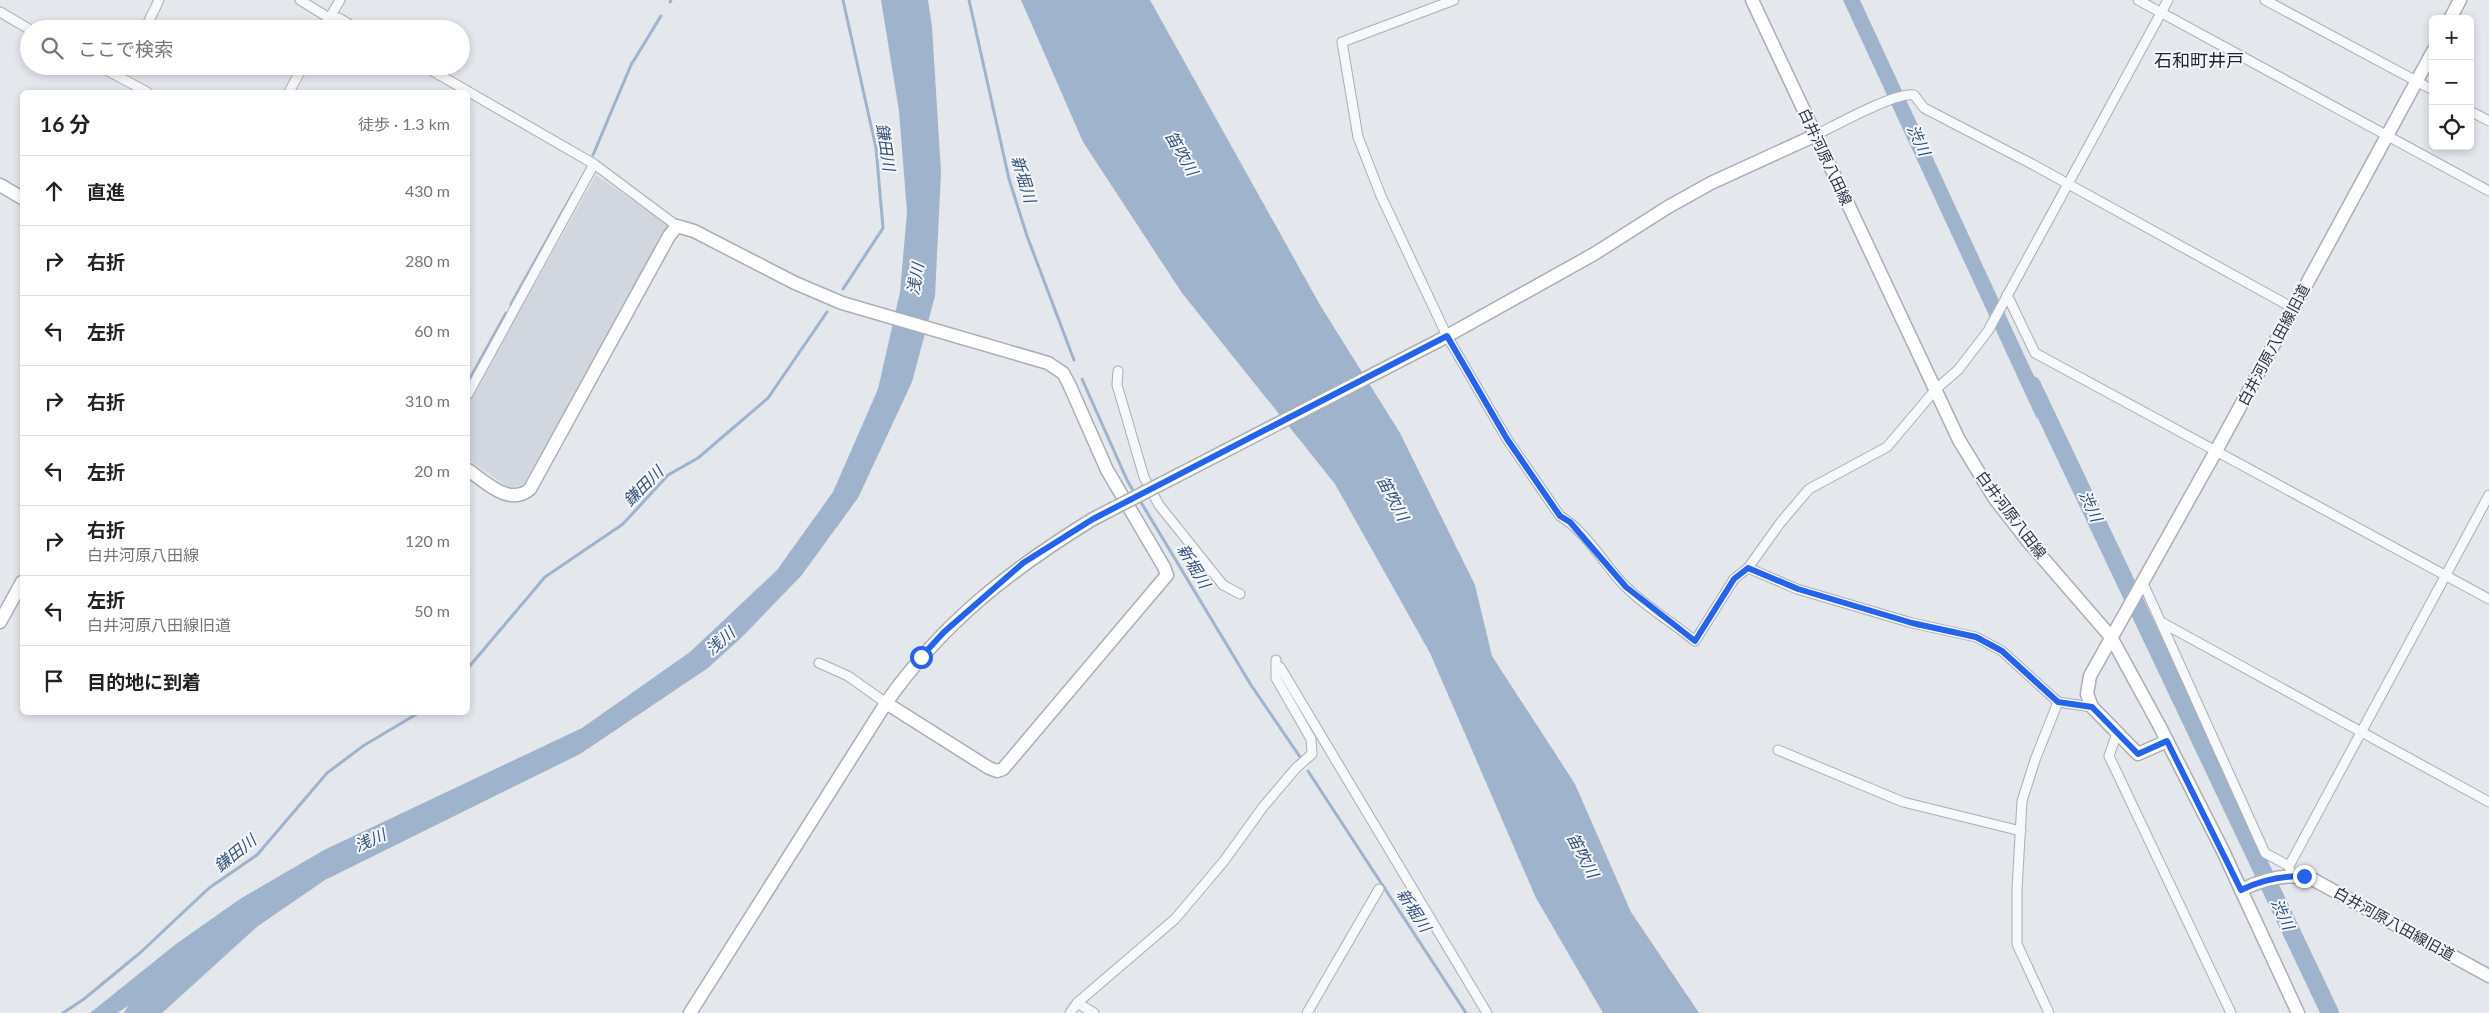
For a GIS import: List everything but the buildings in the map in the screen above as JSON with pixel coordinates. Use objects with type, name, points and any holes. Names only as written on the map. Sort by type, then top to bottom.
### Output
[{"type":"street","points":[[149,20],[159,0]]},
{"type":"street","points":[[300,0],[329,18],[342,20]]},
{"type":"street","points":[[329,18],[340,0]]},
{"type":"street","points":[[1454,0],[1342,42],[1362,150],[1442,339],[1507,439],[1560,516],[1570,522],[1611,571],[1644,602],[1695,641],[1734,579],[1748,568],[1781,522],[1809,489],[1887,447],[1936,389],[1958,370],[1988,331],[2168,0]]},
{"type":"street","name":"白井河原八田線","points":[[1752,0],[1959,440],[1995,499],[2027,540],[2111,637],[2167,741],[2241,890],[2298,1013]]},
{"type":"street","points":[[2138,0],[2489,191]]},
{"type":"street","points":[[2265,0],[2429,88]]},
{"type":"street","points":[[2452,15],[2460,0]]},
{"type":"street","points":[[0,12],[20,24]]},
{"type":"street","name":"白井河原八田線旧道","points":[[2092,707],[2087,694],[2090,676],[2216,451],[2429,58]]},
{"type":"street","points":[[116,75],[143,90]]},
{"type":"street","points":[[290,90],[298,75]]},
{"type":"street","points":[[440,75],[466,90]]},
{"type":"street","points":[[470,93],[594,164],[677,226],[694,231],[822,294],[891,318],[1040,360],[1063,373],[1107,470],[1166,575],[1003,769],[997,771],[989,768],[886,703],[848,676],[819,663]]},
{"type":"street","points":[[690,1013],[886,703],[921,657],[944,632],[1023,563],[1093,519],[1442,339],[1594,254],[1668,207],[1712,183],[1880,104],[1909,93],[1914,94],[1924,108],[2293,308]]},
{"type":"street","points":[[2474,113],[2489,121]]},
{"type":"street","points":[[470,390],[594,164]]},
{"type":"street","points":[[0,185],[20,197]]},
{"type":"street","points":[[470,471],[502,493],[518,495],[530,489],[669,236],[677,226]]},
{"type":"street","points":[[2006,300],[2035,353],[2489,599]]},
{"type":"street","points":[[1118,371],[1117,385],[1144,477],[1159,505],[1223,585],[1240,594]]},
{"type":"street","points":[[2141,586],[2161,622],[2265,852],[2288,873],[2361,732],[2489,496]]},
{"type":"street","points":[[1748,568],[1798,589],[1912,623],[1976,637],[2002,651],[2058,702],[2092,707],[2138,754],[2167,741]]},
{"type":"street","points":[[0,622],[20,586]]},
{"type":"street","points":[[2161,622],[2489,802]]},
{"type":"street","points":[[1070,1013],[1077,1003],[1175,918],[1224,861],[1263,806],[1296,768],[1312,754],[1311,739],[1276,678],[1278,664],[1487,1013]]},
{"type":"street","points":[[2049,1013],[2017,944],[2022,801],[2035,760],[2058,702]]},
{"type":"street","points":[[2117,733],[2109,756],[2231,1013]]},
{"type":"street","points":[[1778,750],[1903,802],[2021,831]]},
{"type":"street","name":"白井河原八田線旧道","points":[[2241,890],[2256,882],[2288,873],[2304,876],[2489,976]]},
{"type":"street","points":[[1307,1013],[1379,889]]},
{"type":"street","points":[[1077,1003],[1094,1013]]},
{"type":"shaded area","points":[[596,175],[668,225],[524,484],[510,488],[470,461],[470,399]]},
{"type":"water","name":"浅川","points":[[881,0],[928,0],[932,27],[941,172],[935,296],[912,382],[858,498],[801,576],[742,637],[708,668],[580,754],[325,880],[258,926],[162,1013],[124,1013],[128,1006],[117,1013],[90,1013],[176,944],[240,899],[324,850],[582,728],[690,652],[777,570],[833,492],[878,389],[900,292],[907,212],[899,111]]},
{"type":"water","name":"笛吹川","points":[[1021,0],[1150,0],[1320,305],[1400,433],[1475,585],[1492,656],[1575,784],[1631,912],[1699,1013],[1603,1013],[1536,898],[1430,653],[1335,484],[1182,293],[1083,142]]},
{"type":"water","points":[[1843,0],[1860,0],[2044,398],[2037,419]]},
{"type":"waterway","name":"鎌田川","points":[[843,0],[876,148],[883,228],[843,289]]},
{"type":"waterway","name":"新堀川","points":[[969,0],[1009,179],[1027,236],[1074,360]]},
{"type":"waterway","points":[[593,155],[631,65],[661,16]]},
{"type":"waterway","points":[[511,304],[573,193]]},
{"type":"waterway","name":"鎌田川","points":[[470,666],[545,577],[623,524],[668,475],[698,458],[768,398],[827,312]]},
{"type":"waterway","points":[[470,378],[506,313]]},
{"type":"waterway","name":"新堀川","points":[[1082,379],[1135,494]]},
{"type":"waterway","name":"渋川","points":[[2032,385],[2330,1013]]},
{"type":"waterway","name":"新堀川","points":[[1139,499],[1251,685],[1300,757]]},
{"type":"waterway","name":"鎌田川","points":[[63,1013],[84,999],[141,952],[209,888],[257,855],[327,773],[363,746],[415,715]]},
{"type":"waterway","name":"新堀川","points":[[1308,771],[1466,1013]]},
{"type":"district","name":"石和町井戸","points":[[2199,61]]},
{"type":"route","points":[[921,657],[944,632],[1023,563],[1093,519],[1447,336],[1507,439],[1541,485],[1560,516],[1570,522],[1626,587],[1695,641],[1734,579],[1748,568],[1798,589],[1912,623],[1976,637],[2002,651],[2058,702],[2092,707],[2138,754],[2167,741],[2241,890],[2256,882],[2283,877],[2304,876]]}]
